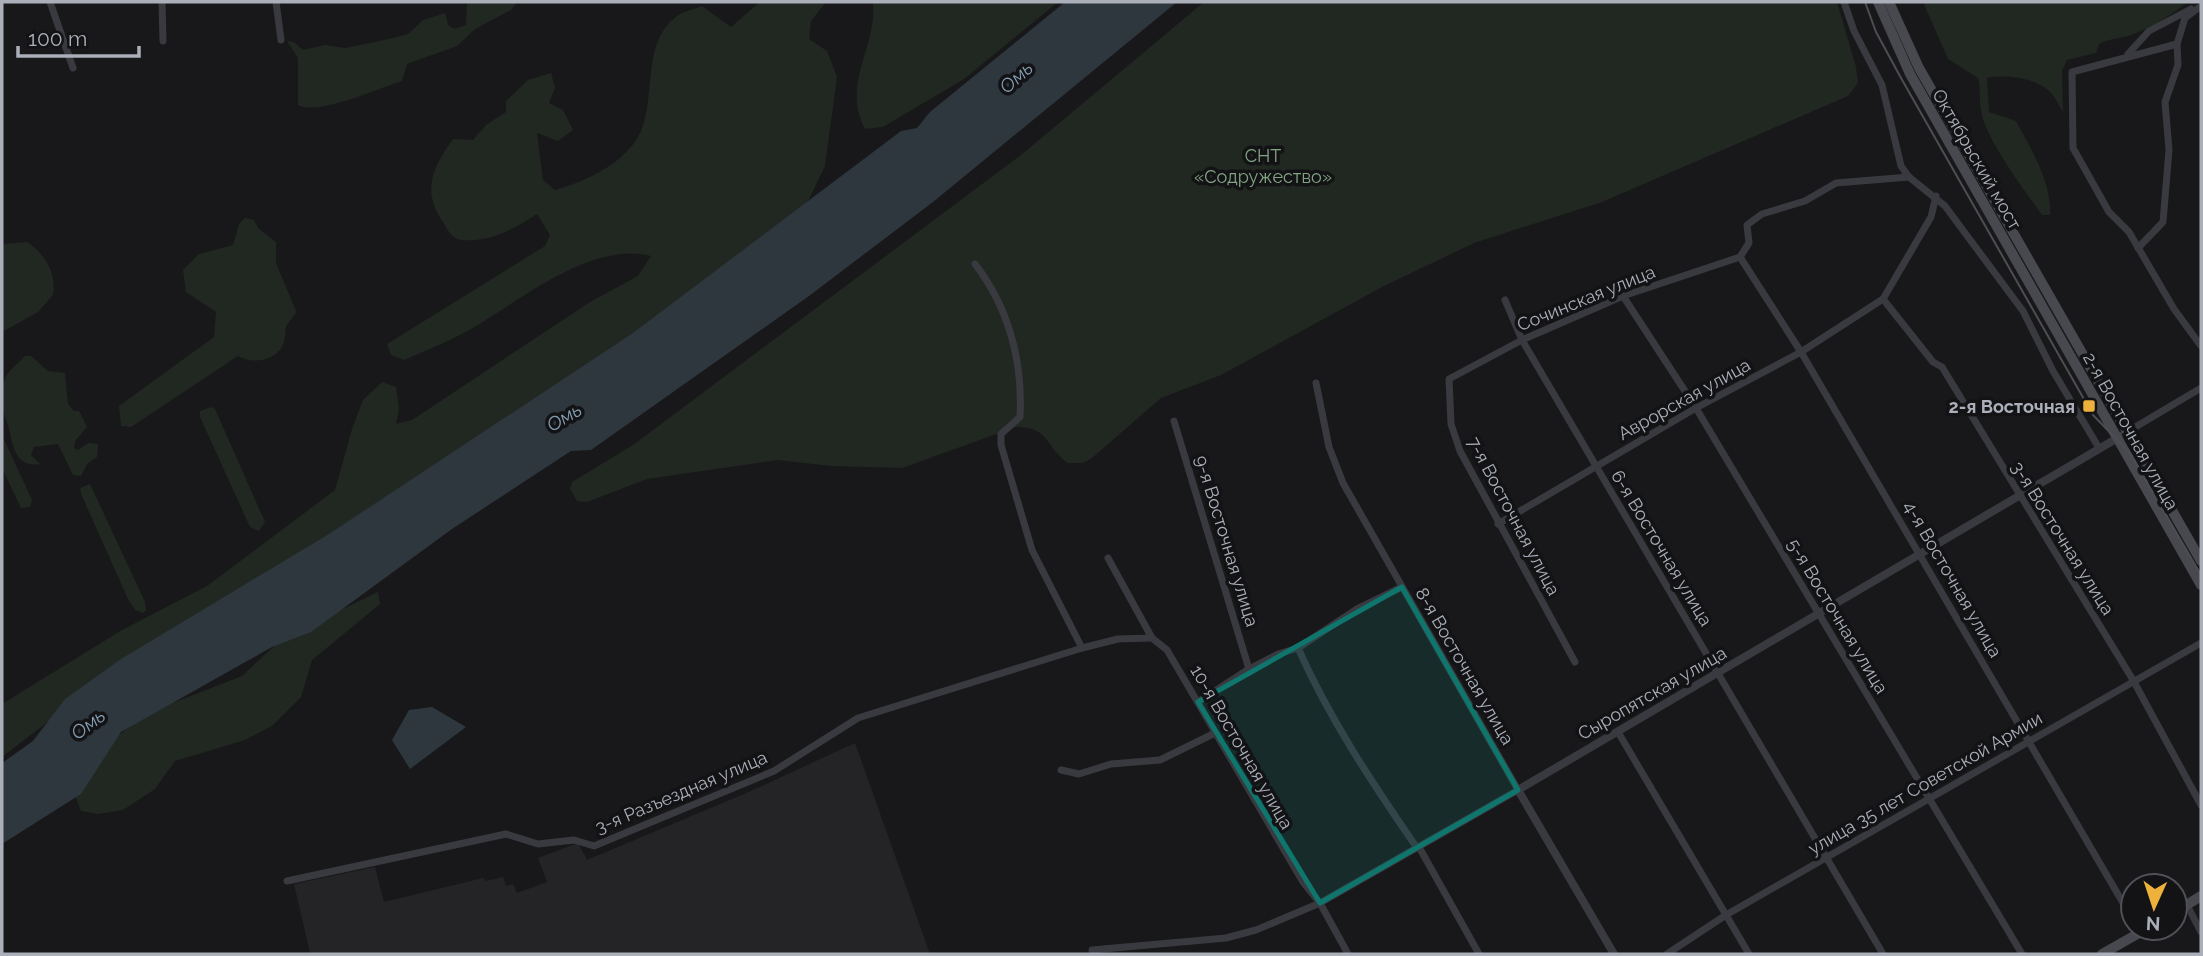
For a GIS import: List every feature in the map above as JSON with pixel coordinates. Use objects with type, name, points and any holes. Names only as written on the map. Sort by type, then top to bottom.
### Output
[{"type":"main road","name":"Октябрьский мост","points":[[1878,2],[1910,74],[2061,326]]},
{"type":"main road","name":"Октябрьский мост","points":[[1889,2],[1919,68],[2061,326]]},
{"type":"main road","name":"2-я Восточная улица","points":[[2061,326],[2127,432],[2201,561]]},
{"type":"main road","name":"2-я Восточная улица","points":[[2061,326],[2115,439],[2201,585]]},
{"type":"main road","points":[[2102,954],[2121,942]]},
{"type":"street","points":[[50,2],[73,68]]},
{"type":"street","points":[[162,2],[163,41]]},
{"type":"street","points":[[276,2],[281,40]]},
{"type":"street","points":[[1844,2],[1854,31],[1882,85],[1901,166],[1909,177],[1936,197],[2023,311],[2086,430],[2099,448]]},
{"type":"street","points":[[2138,248],[2163,222],[2169,150],[2165,102],[2178,65],[2177,44],[2185,18],[2198,6]]},
{"type":"street","points":[[2127,55],[2149,31],[2174,15],[2198,6]]},
{"type":"street","points":[[2177,44],[2077,68],[2070,75],[2073,148],[2109,212],[2129,232],[2175,310],[2201,346]]},
{"type":"street","points":[[1741,257],[1749,243],[1746,225],[1762,214],[1805,201],[1836,183],[1909,177]]},
{"type":"street","points":[[1883,299],[1923,232],[1936,197]]},
{"type":"street","name":"Сочинская улица","points":[[1449,379],[1522,340],[1623,296],[1741,257]]},
{"type":"street","name":"4-я Восточная улица","points":[[1741,257],[1801,352],[2119,896]]},
{"type":"street","points":[[975,264],[1006,316],[1020,372],[1020,417],[1001,434],[1000,445],[1032,550],[1082,648]]},
{"type":"street","name":"5-я Восточная улица","points":[[1623,296],[1696,408],[2022,954]]},
{"type":"street","name":"Аврорская улица","points":[[1498,524],[1696,408],[1801,352],[1883,299]]},
{"type":"street","name":"3-я Восточная улица","points":[[1883,299],[1933,362],[1942,367],[2133,680],[2201,804]]},
{"type":"street","name":"6-я Восточная улица","points":[[1505,300],[1522,340],[1595,467],[1883,954]]},
{"type":"street","name":"7-я Восточная улица","points":[[1449,379],[1449,412],[1460,451],[1575,662]]},
{"type":"street","name":"8-я Восточная улица","points":[[1316,383],[1329,447],[1343,483],[1614,954]]},
{"type":"street","name":"Сыропятская улица","points":[[1092,950],[1226,938],[1256,930],[1321,903],[1618,732],[2201,388]]},
{"type":"street","name":"9-я Восточная улица","points":[[1174,421],[1249,669]]},
{"type":"street","name":"10-я Восточная улица","points":[[1108,558],[1152,638],[1167,650],[1303,882],[1321,903],[1348,954]]},
{"type":"street","points":[[1198,702],[1249,669],[1298,648],[1357,609],[1402,587]]},
{"type":"street","name":"3-я Разъездная улица","points":[[287,881],[506,834],[538,844],[574,839],[594,846],[774,771],[858,718],[1082,648],[1118,639],[1152,638]]},
{"type":"street","name":"улица 35 лет Советской Армии","points":[[1667,954],[1726,915],[2201,643]]},
{"type":"street","points":[[1298,648],[1317,691],[1357,759],[1418,848],[1479,954]]},
{"type":"street","points":[[1618,732],[1749,954]]},
{"type":"street","points":[[1061,770],[1079,774],[1111,764],[1160,760],[1215,733]]},
{"type":"street","points":[[2189,907],[2201,932]]},
{"type":"highlighted area","points":[[1402,587],[1518,790],[1320,903],[1198,702]]},
{"type":"shaded area","points":[[855,743],[930,954],[310,953],[294,884],[375,867],[384,902],[483,878],[486,881],[503,877],[506,886],[513,884],[517,893],[547,882],[538,858],[578,843],[587,860],[751,791]]},
{"type":"green space","points":[[467,2],[517,2],[511,10],[475,29],[457,46],[407,64],[402,81],[334,104],[319,107],[298,105],[298,58],[287,41],[294,42],[303,50],[325,45],[345,48],[408,34],[423,20],[445,13],[448,25],[454,29],[466,25]]},
{"type":"green space","points":[[760,2],[826,2],[811,21],[809,39],[827,51],[837,77],[825,166],[798,222],[760,256],[88,691],[2,757],[2,704],[122,630],[207,586],[335,490],[363,400],[382,382],[396,387],[399,409],[396,424],[412,420],[590,302],[638,276],[651,256],[626,254],[601,258],[551,280],[458,336],[404,360],[391,355],[387,344],[545,246],[550,235],[537,214],[492,237],[461,240],[452,236],[436,211],[431,189],[435,169],[453,139],[473,140],[486,125],[506,112],[506,101],[528,80],[551,73],[555,88],[549,103],[563,110],[573,130],[558,141],[537,133],[543,180],[555,190],[581,181],[607,168],[629,150],[637,138],[647,112],[654,52],[666,26],[680,14],[702,6],[731,27]]},
{"type":"green space","points":[[873,2],[1058,2],[964,79],[883,127],[865,129],[859,113],[858,81],[870,35]]},
{"type":"green space","name":"СНТ «Содружество»","points":[[1204,2],[1837,2],[1858,83],[1848,96],[1602,202],[1474,243],[1384,286],[1221,375],[1161,398],[1083,463],[1068,463],[1042,434],[1016,427],[902,468],[831,466],[778,460],[647,479],[587,502],[577,501],[570,489],[572,482],[633,445],[1021,155]]},
{"type":"green space","points":[[1923,2],[2188,2],[2146,29],[2099,44],[2096,53],[2067,60],[2062,71],[2063,112],[2053,95],[2038,84],[2012,77],[1987,78],[1989,112],[2016,121],[2044,178],[2050,215],[2042,215],[2006,164],[1989,134],[1981,110],[1978,78],[1948,59]]},
{"type":"green space","points":[[245,218],[254,220],[258,228],[276,242],[276,263],[296,311],[286,327],[281,348],[264,360],[238,356],[131,427],[121,426],[119,406],[214,337],[216,312],[186,292],[183,270],[199,254],[233,245],[239,224]]},
{"type":"green space","points":[[27,242],[48,264],[53,279],[53,295],[38,312],[2,332],[2,244]]},
{"type":"green space","points":[[25,356],[31,356],[48,371],[65,373],[68,404],[74,411],[79,411],[87,427],[75,441],[74,448],[78,450],[88,443],[98,444],[97,457],[87,464],[81,476],[73,475],[58,444],[34,447],[31,455],[40,464],[27,463],[15,451],[3,410],[2,391],[8,374]]},
{"type":"green space","points":[[211,407],[215,409],[265,522],[259,531],[250,527],[200,417],[200,411]]},
{"type":"green space","points":[[2,435],[32,500],[30,507],[21,508],[2,468]]},
{"type":"green space","points":[[90,484],[145,602],[146,610],[143,613],[135,610],[128,599],[82,496],[80,488]]},
{"type":"green space","points":[[378,592],[380,604],[312,660],[301,697],[272,726],[245,740],[175,761],[155,789],[123,810],[98,814],[81,811],[74,793],[100,750],[147,713],[242,676],[284,637]]},
{"type":"water","name":"Омь","points":[[1065,2],[1177,2],[933,202],[809,296],[591,450],[571,451],[452,529],[311,632],[272,647],[121,732],[81,794],[2,844],[2,763],[33,741],[65,699],[121,659],[329,534],[633,333],[901,131],[917,128],[930,112]]},
{"type":"water","points":[[432,707],[466,727],[410,769],[392,740],[409,710]]},
{"type":"tram line","points":[[1865,2],[1876,32],[1901,78],[2093,415],[2130,453],[2201,575]]},
{"type":"place","name":"2-я Восточная","points":[[2089,406]]}]
